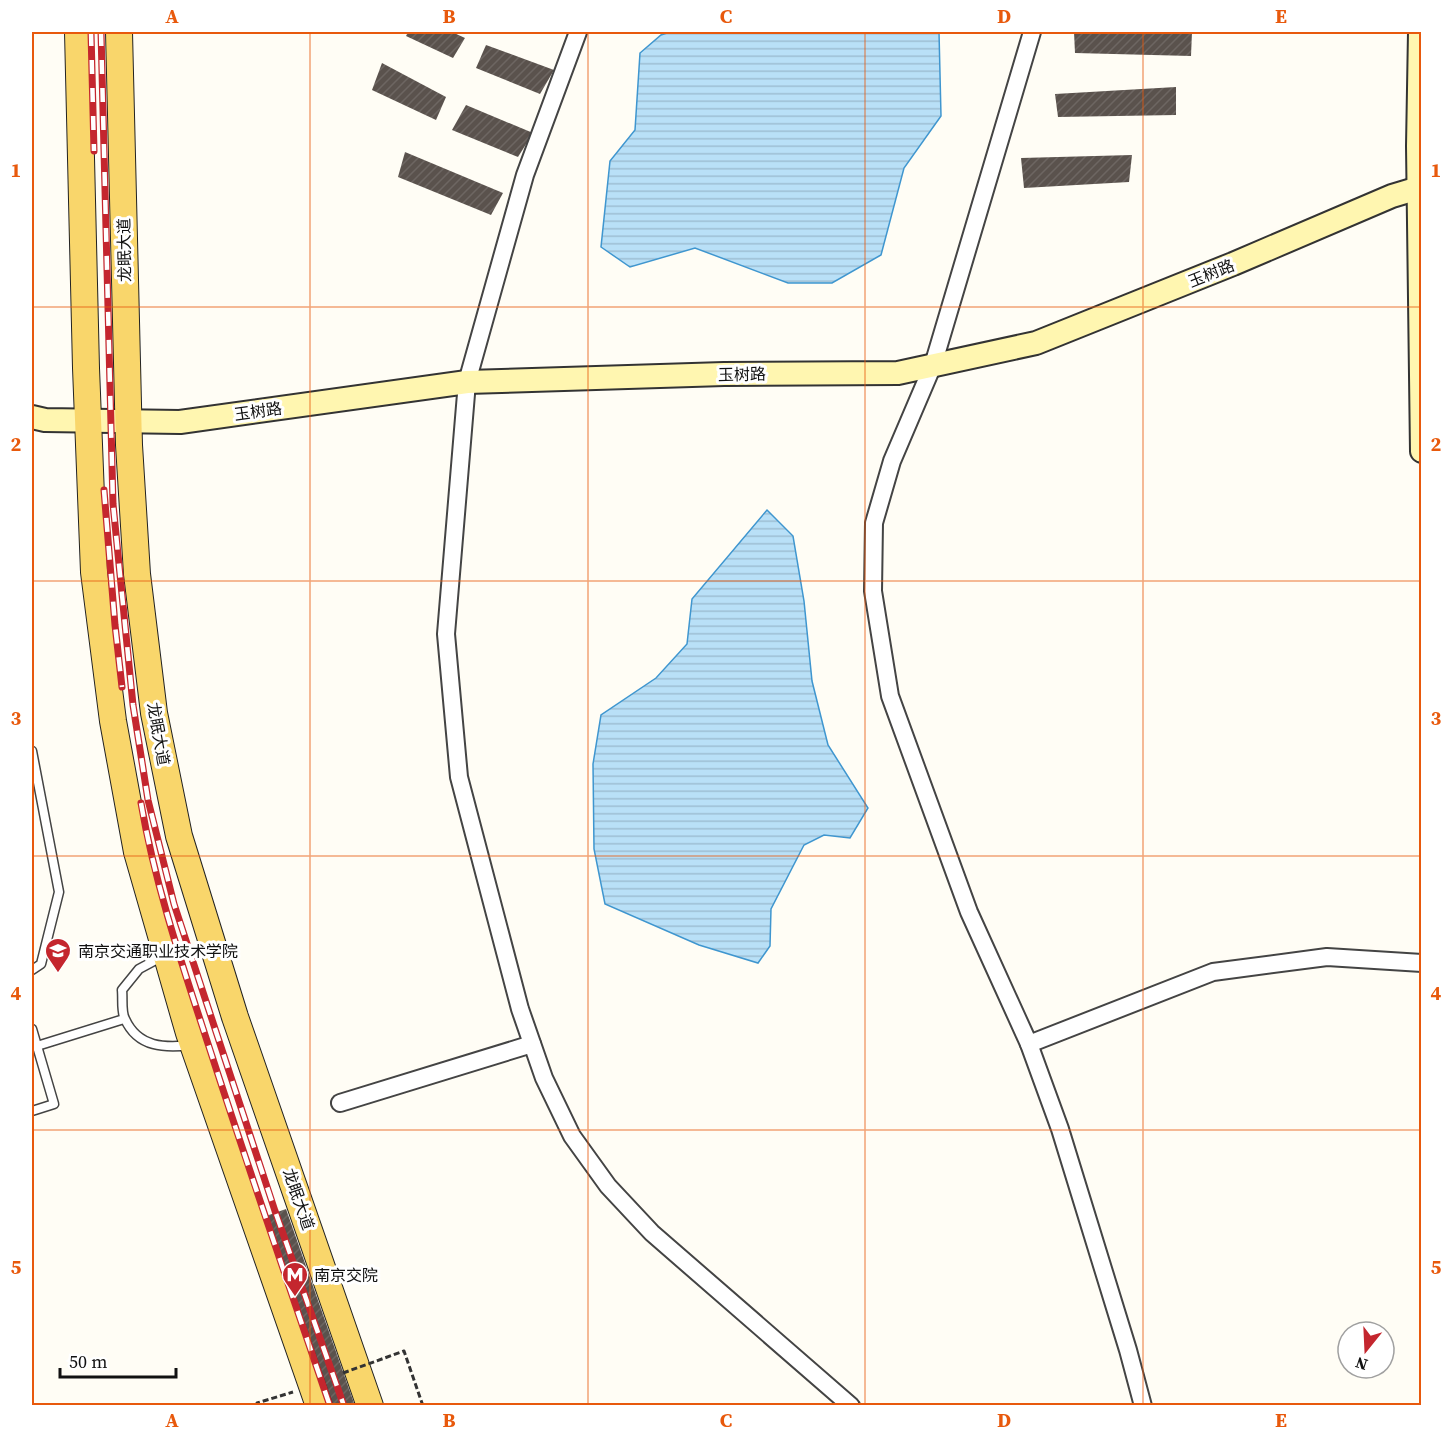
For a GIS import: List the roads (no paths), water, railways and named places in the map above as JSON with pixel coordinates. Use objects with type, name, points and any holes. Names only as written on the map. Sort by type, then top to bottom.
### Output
[{"type":"main road","points":[[78,32],[87,421],[94,572],[113,721],[137,852],[193,1045],[319,1406]]},
{"type":"main road","name":"龙眠大道","points":[[118,32],[129,421],[138,586],[154,713],[179,836],[235,1017],[370,1406]]},
{"type":"street","points":[[578,32],[525,175],[467,382],[446,634],[459,777],[520,1008],[544,1078],[572,1136],[608,1186],[652,1233],[851,1406]]},
{"type":"street","points":[[1032,32],[933,365],[892,461],[874,523],[873,591],[890,696],[969,912],[1029,1044],[1060,1129],[1143,1406]]},
{"type":"street","points":[[1420,32],[1422,451]]},
{"type":"street","name":"玉树路","points":[[32,417],[45,420],[180,422],[467,382],[724,374],[898,373],[1036,343],[1233,264],[1392,196],[1420,187]]},
{"type":"street","points":[[1029,1044],[1213,972],[1327,957],[1422,963]]},
{"type":"street","points":[[339,1103],[532,1044]]},
{"type":"lane","points":[[32,751],[59,892],[41,964],[32,970]]},
{"type":"lane","points":[[166,955],[139,969],[122,990],[124,1018],[140,1039],[164,1048],[193,1045]]},
{"type":"lane","points":[[37,1046],[124,1018]]},
{"type":"lane","points":[[32,1029],[54,1104],[32,1111]]},
{"type":"water","points":[[670,32],[939,32],[941,116],[904,168],[881,255],[832,283],[788,283],[695,248],[630,267],[601,247],[610,161],[635,130],[640,53],[661,35]]},
{"type":"water","points":[[767,510],[793,536],[804,601],[812,681],[828,745],[868,808],[850,838],[824,835],[804,845],[771,909],[770,946],[758,963],[699,945],[605,904],[594,849],[593,764],[601,715],[656,678],[687,644],[692,599]]},
{"type":"railway","points":[[91,32],[94,151]]},
{"type":"railway","points":[[101,32],[113,504],[133,705],[148,800],[174,904],[275,1211],[344,1406]]},
{"type":"railway","points":[[104,490],[122,687]]},
{"type":"railway","points":[[141,803],[155,868],[182,962],[330,1406]]},
{"type":"place","name":"南京交通职业技术学院","points":[[58,974]]},
{"type":"place","name":"南京交院","points":[[295,1298]]}]
